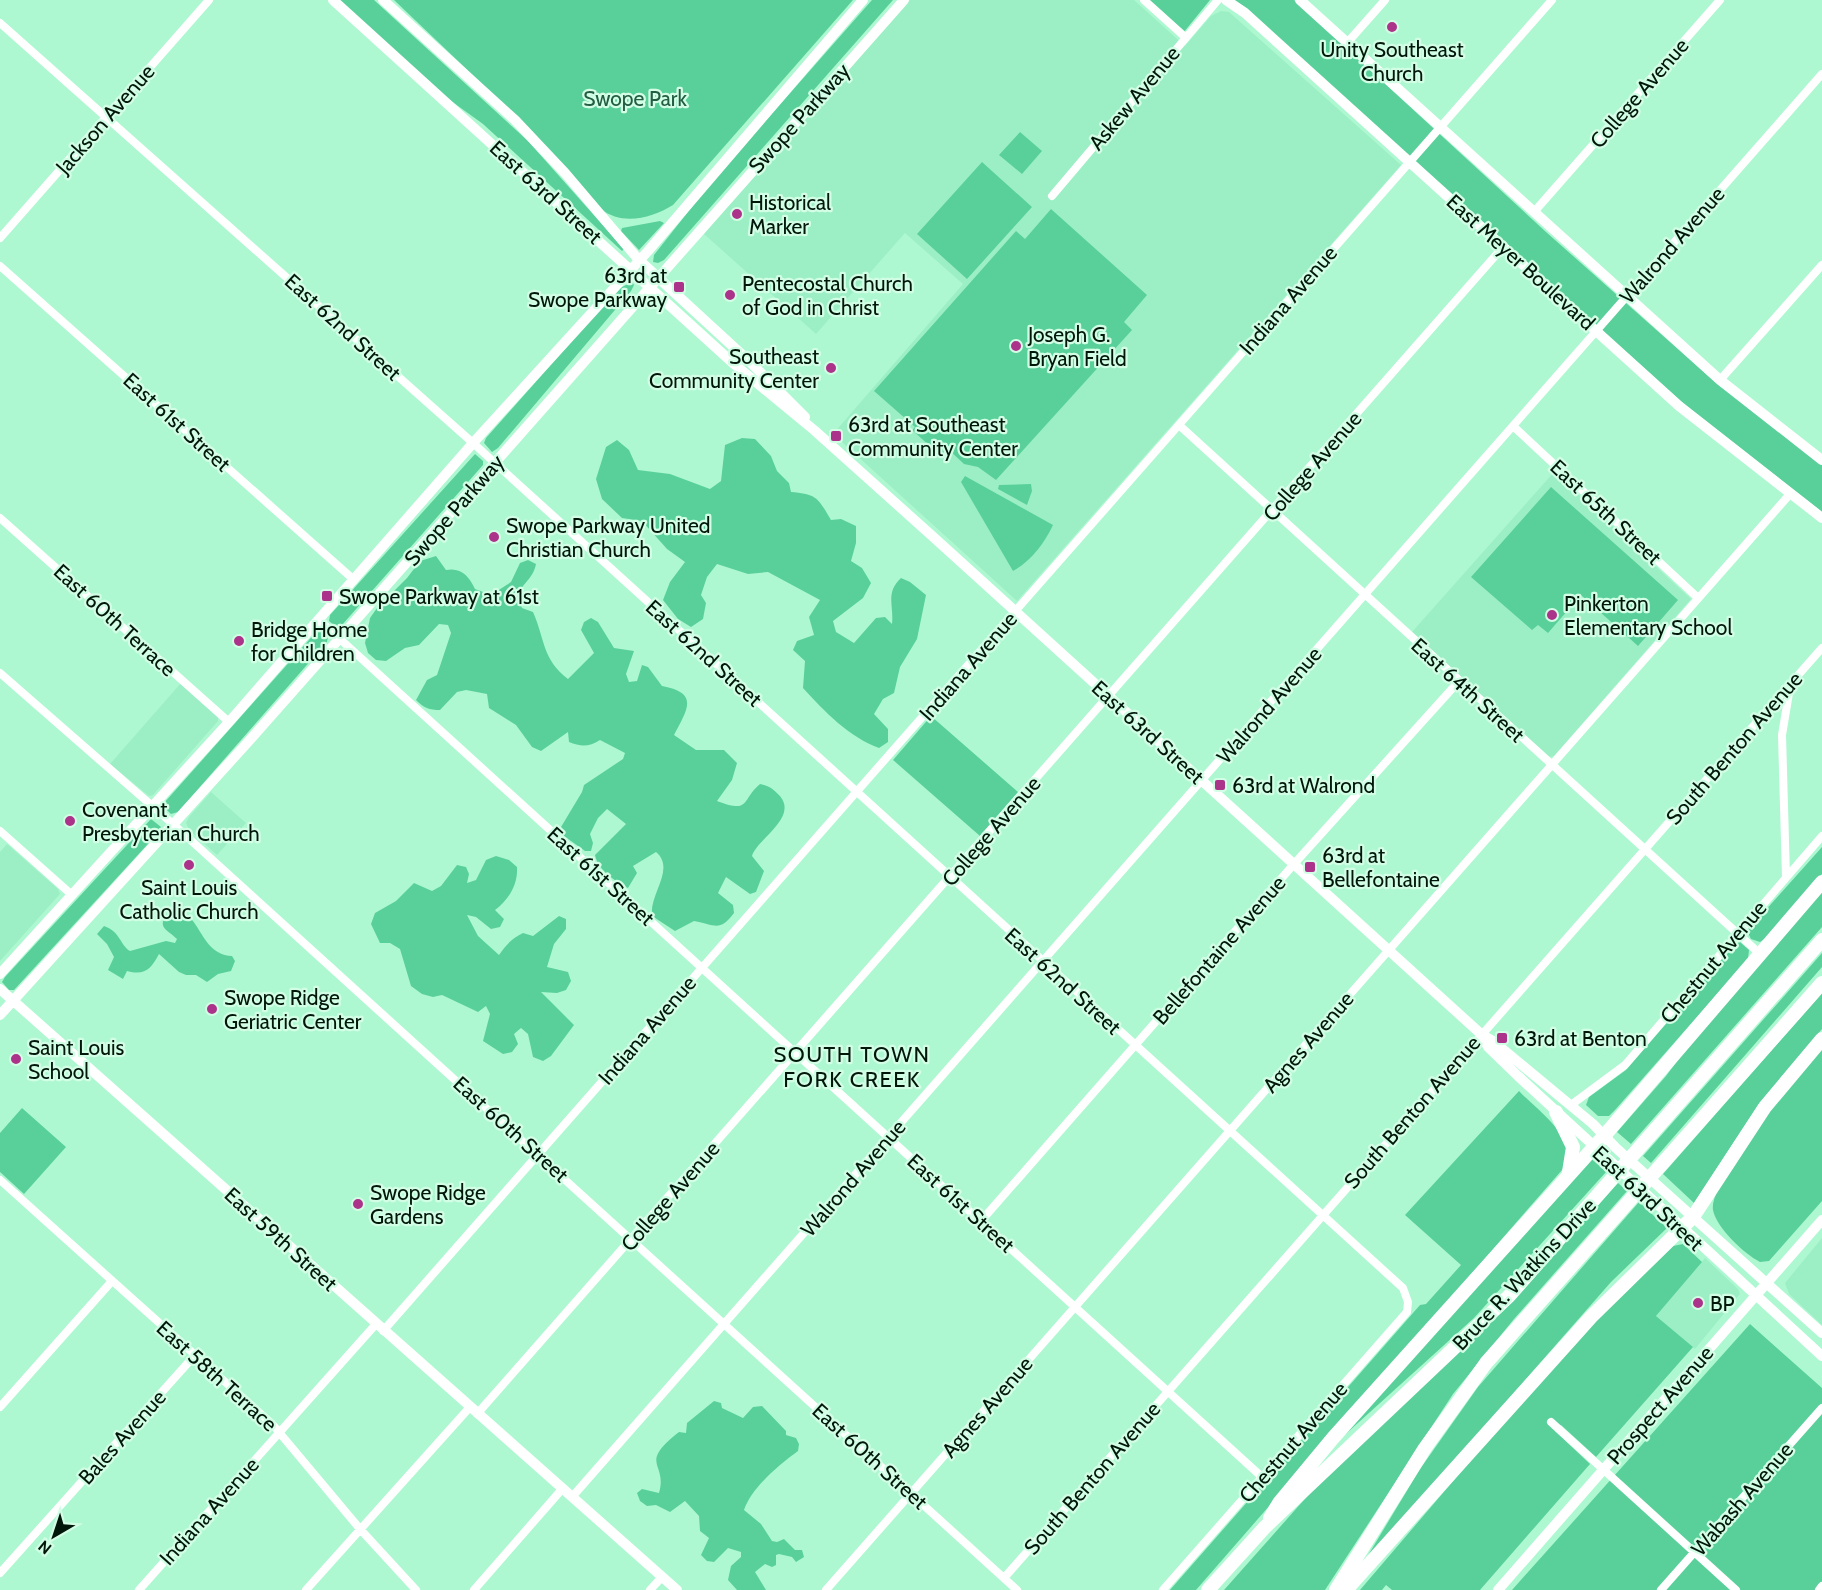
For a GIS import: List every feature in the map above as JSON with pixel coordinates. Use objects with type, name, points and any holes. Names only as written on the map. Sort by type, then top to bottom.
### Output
[{"type":"highway","points":[[1265,1527],[1279,1503],[1333,1438],[1592,1146],[1604,1136],[1822,882]]},
{"type":"highway","name":"Bruce R. Watkins Drive","points":[[1208,1590],[1265,1527],[1509,1296],[1822,940]]},
{"type":"highway","name":"Bruce R. Watkins Drive","points":[[1336,1590],[1425,1448],[1486,1363],[1822,983]]},
{"type":"highway","points":[[1346,1590],[1591,1317],[1693,1217],[1764,1107],[1822,1039]]},
{"type":"highway","points":[[1556,1112],[1573,1147],[1569,1173]]},
{"type":"main road","name":"East 63rd Street","points":[[333,0],[734,364],[814,430],[1110,696],[1481,1034],[1493,1041],[1571,1105],[1822,1333]]},
{"type":"main road","name":"East 63rd Street","points":[[383,0],[540,146],[639,260],[751,363],[805,416],[814,430]]},
{"type":"main road","name":"Swope Parkway","points":[[0,974],[229,722],[473,443],[639,260],[863,0]]},
{"type":"main road","name":"Swope Parkway","points":[[0,1015],[340,639],[904,0]]},
{"type":"main road","name":"East Meyer Boulevard","points":[[1226,0],[1245,13],[1679,406],[1822,518]]},
{"type":"main road","points":[[1300,0],[1720,380],[1822,458]]},
{"type":"main road","name":"East 59th Street","points":[[0,989],[572,1497]]},
{"type":"main road","name":"East 63rd Street","points":[[1481,1034],[1488,1047],[1592,1146],[1822,1356]]},
{"type":"main road","name":"Prospect Avenue","points":[[1498,1590],[1822,1220]]},
{"type":"main road","points":[[572,1497],[677,1590]]},
{"type":"street","name":"Jackson Avenue","points":[[0,238],[209,0]]},
{"type":"street","points":[[1144,0],[1185,37]]},
{"type":"street","name":"Askew Avenue","points":[[1052,196],[1218,0]]},
{"type":"street","points":[[1347,43],[1385,0]]},
{"type":"street","name":"Indiana Avenue","points":[[139,1590],[280,1432],[380,1327],[538,1154],[1552,0]]},
{"type":"street","name":"College Avenue","points":[[1534,212],[1720,0]]},
{"type":"street","name":"East 62nd Street","points":[[0,23],[473,443],[1403,1288]]},
{"type":"street","name":"Walrond Avenue","points":[[572,1497],[1822,74]]},
{"type":"street","name":"College Avenue","points":[[306,1590],[360,1529],[632,1239],[1503,247]]},
{"type":"street","points":[[1720,380],[1822,265]]},
{"type":"street","name":"East 61st Street","points":[[0,266],[353,579]]},
{"type":"street","name":"East 64th Street","points":[[1179,425],[1759,953]]},
{"type":"street","name":"East 65th Street","points":[[1513,426],[1698,598]]},
{"type":"street","name":"Agnes Avenue","points":[[826,1590],[1790,494]]},
{"type":"street","name":"East 60th Terrace","points":[[0,518],[229,722]]},
{"type":"street","name":"East 61st Street","points":[[319,620],[1262,1477]]},
{"type":"street","name":"South Benton Avenue","points":[[1004,1578],[1822,648]]},
{"type":"street","name":"East 60th Street","points":[[0,673],[174,825],[1017,1590]]},
{"type":"street","name":"Bellefontaine Avenue","points":[[981,1221],[1294,864],[1459,681]]},
{"type":"street","points":[[1786,877],[1782,735],[1790,684]]},
{"type":"street","points":[[0,831],[72,895]]},
{"type":"street","name":"Chestnut Avenue","points":[[1571,1105],[1625,1065],[1822,836]]},
{"type":"street","name":"East 58th Terrace","points":[[0,1180],[280,1432],[360,1529],[416,1590]]},
{"type":"street","points":[[0,1407],[3,1397],[112,1281]]},
{"type":"street","name":"Chestnut Avenue","points":[[1163,1590],[1407,1312],[1408,1302],[1403,1288]]},
{"type":"street","name":"Bales Avenue","points":[[0,1573],[195,1355]]},
{"type":"street","name":"Wabash Avenue","points":[[1661,1590],[1822,1408]]},
{"type":"street","points":[[1551,1422],[1736,1590]]},
{"type":"street","points":[[474,1590],[563,1488]]},
{"type":"street","points":[[650,1590],[662,1577]]},
{"type":"street","points":[[1819,1590],[1822,1586]]},
{"type":"shaded area","points":[[910,0],[1134,0],[1185,46],[1211,16],[1221,11],[1229,12],[1401,165],[1017,601],[833,434],[963,284],[905,233],[816,334],[704,234]]},
{"type":"shaded area","name":"Pinkerton Elementary School","points":[[1554,472],[1691,599],[1554,756],[1549,757],[1412,632]]},
{"type":"shaded area","points":[[181,683],[218,716],[218,721],[153,795],[149,796],[110,764]]},
{"type":"shaded area","points":[[211,792],[246,823],[217,855],[189,830],[186,823]]},
{"type":"shaded area","points":[[7,844],[58,889],[60,894],[0,961],[0,852]]},
{"type":"shaded area","points":[[1822,1238],[1822,1325],[1789,1294],[1785,1283]]},
{"type":"shaded area","points":[[1705,1258],[1738,1289],[1740,1294],[1695,1349],[1656,1316]]},
{"type":"green space","points":[[339,0],[374,0],[528,141],[624,249],[622,251],[483,124],[447,98]]},
{"type":"green space","name":"Swope Park","points":[[394,0],[853,0],[673,205],[656,214],[627,219],[601,209],[518,118]]},
{"type":"green space","points":[[872,0],[893,0],[664,260],[658,263],[653,262],[654,255],[710,184]]},
{"type":"green space","points":[[1146,0],[1210,0],[1184,32]]},
{"type":"green space","points":[[1234,0],[1294,0],[1546,232],[1715,382],[1822,465],[1822,512],[1683,403]]},
{"type":"green space","points":[[1020,132],[1042,151],[1022,174],[999,155]]},
{"type":"green space","points":[[982,162],[1032,207],[967,279],[917,234]]},
{"type":"green space","name":"Joseph G. Bryan Field","points":[[1051,209],[1147,295],[1124,322],[1132,330],[996,480],[978,467],[964,464],[948,449],[941,456],[912,430],[915,427],[874,391],[1016,231],[1025,239]]},
{"type":"green space","points":[[660,221],[664,223],[639,250],[621,231],[622,228]]},
{"type":"green space","points":[[632,282],[634,285],[631,291],[498,448],[492,452],[484,443],[486,438],[618,289]]},
{"type":"green space","points":[[742,438],[755,439],[771,456],[777,471],[789,483],[791,492],[816,498],[831,520],[841,519],[856,526],[856,543],[851,561],[862,568],[871,583],[863,598],[833,621],[836,632],[854,643],[876,618],[885,617],[892,624],[892,594],[901,578],[926,595],[917,639],[900,667],[894,693],[883,699],[874,714],[888,729],[888,742],[879,748],[848,731],[803,688],[805,661],[793,650],[797,641],[814,635],[809,617],[820,600],[768,572],[748,574],[717,564],[707,577],[701,595],[706,603],[703,619],[691,627],[678,619],[663,600],[670,582],[685,562],[667,549],[642,521],[622,518],[602,499],[596,479],[606,447],[617,440],[629,450],[638,470],[670,474],[710,489],[721,481],[725,445]]},
{"type":"green space","points":[[475,454],[483,461],[483,465],[342,625],[336,627],[329,621],[330,615]]},
{"type":"green space","points":[[965,476],[1053,525],[1036,551],[1013,571],[961,482]]},
{"type":"green space","points":[[1031,484],[1032,491],[1027,505],[998,489],[999,485]]},
{"type":"green space","points":[[1551,487],[1678,600],[1638,646],[1581,595],[1548,633],[1538,625],[1532,630],[1471,577]]},
{"type":"green space","points":[[436,556],[446,570],[460,571],[467,576],[475,589],[491,595],[511,582],[520,563],[528,560],[536,564],[519,594],[522,608],[533,612],[553,664],[568,679],[594,653],[581,630],[584,622],[591,618],[598,622],[614,648],[634,651],[626,674],[629,682],[637,681],[642,665],[648,667],[662,686],[682,693],[686,698],[686,711],[674,735],[696,750],[724,750],[737,763],[732,780],[717,801],[741,806],[760,784],[771,788],[780,796],[784,804],[781,820],[752,856],[764,871],[756,892],[750,894],[726,877],[718,893],[733,905],[734,913],[725,923],[717,926],[694,921],[675,931],[652,916],[654,899],[663,874],[661,859],[656,852],[633,866],[637,873],[628,888],[608,874],[600,866],[595,855],[626,824],[607,809],[598,818],[590,834],[593,843],[591,851],[585,851],[564,836],[561,827],[584,785],[623,759],[625,753],[600,740],[589,745],[573,744],[569,742],[568,732],[541,751],[532,747],[516,725],[489,708],[487,694],[466,690],[457,692],[440,710],[422,705],[416,700],[427,680],[437,675],[451,633],[448,625],[439,624],[419,645],[405,648],[386,661],[376,660],[368,653],[365,643],[370,618],[377,608],[407,578],[420,561]]},
{"type":"green space","points":[[322,630],[328,636],[327,642],[178,812],[171,814],[164,807],[164,803],[317,631]]},
{"type":"green space","points":[[931,716],[1018,792],[980,836],[893,760]]},
{"type":"green space","points":[[151,819],[161,827],[158,833],[14,990],[9,990],[2,982],[5,977]]},
{"type":"green space","points":[[1822,847],[1822,874],[1766,938],[1760,942],[1751,939],[1747,931]]},
{"type":"green space","points":[[496,856],[509,860],[517,867],[512,891],[495,910],[504,919],[500,927],[491,929],[476,917],[467,915],[478,936],[499,955],[509,942],[523,933],[533,936],[559,916],[566,919],[566,929],[554,944],[547,967],[568,972],[571,981],[566,990],[557,993],[541,992],[574,1025],[551,1056],[543,1061],[533,1057],[528,1034],[521,1028],[514,1034],[518,1044],[512,1052],[503,1054],[483,1041],[490,1014],[486,1006],[478,1012],[442,995],[433,997],[422,994],[411,986],[400,949],[390,943],[380,943],[371,924],[375,913],[396,901],[414,883],[432,891],[441,886],[457,865],[466,867],[469,874],[467,883],[476,880],[486,860]]},
{"type":"green space","points":[[1822,891],[1822,927],[1631,1144],[1617,1132],[1666,1076],[1698,1033]]},
{"type":"green space","points":[[172,910],[182,912],[189,917],[213,948],[232,956],[235,961],[231,971],[218,974],[207,982],[196,975],[179,972],[159,954],[147,970],[138,973],[127,971],[123,979],[108,970],[114,957],[107,944],[97,934],[104,926],[114,931],[130,951],[166,941],[175,943],[177,939],[163,924]]},
{"type":"green space","points":[[1740,942],[1749,950],[1748,959],[1615,1110],[1609,1116],[1598,1116],[1586,1105],[1589,1097],[1626,1070],[1735,944]]},
{"type":"green space","points":[[1822,953],[1822,967],[1651,1163],[1643,1156]]},
{"type":"green space","points":[[1822,993],[1822,1029],[1758,1105],[1694,1203],[1663,1174]]},
{"type":"green space","points":[[1822,1047],[1822,1201],[1769,1261],[1760,1262],[1738,1246],[1719,1224],[1713,1210],[1715,1196],[1725,1176],[1758,1127]]},
{"type":"green space","points":[[1519,1091],[1546,1117],[1562,1137],[1566,1148],[1566,1159],[1562,1170],[1196,1590],[1170,1590],[1420,1305],[1426,1304],[1461,1265],[1405,1215]]},
{"type":"green space","points":[[22,1108],[66,1147],[24,1194],[0,1172],[0,1133]]},
{"type":"green space","points":[[1592,1159],[1606,1172],[1474,1318],[1338,1441]]},
{"type":"green space","points":[[1618,1183],[1627,1191],[1514,1319],[1453,1394],[1325,1590],[1224,1590],[1319,1483],[1511,1303]]},
{"type":"green space","points":[[1639,1202],[1667,1228],[1611,1282],[1398,1525],[1367,1557],[1420,1469],[1478,1387]]},
{"type":"green space","points":[[1683,1244],[1702,1262],[1656,1316],[1693,1347],[1596,1457],[1561,1425],[1555,1431],[1590,1464],[1480,1590],[1392,1590],[1386,1585],[1382,1590],[1360,1590],[1560,1356],[1673,1246]]},
{"type":"green space","points":[[1750,1324],[1822,1388],[1822,1590],[1512,1590]]},
{"type":"green space","points":[[714,1401],[721,1403],[722,1408],[743,1418],[753,1407],[762,1406],[786,1431],[786,1435],[796,1438],[799,1444],[798,1451],[775,1470],[753,1493],[744,1510],[761,1524],[772,1541],[777,1542],[784,1539],[795,1550],[802,1550],[804,1557],[796,1562],[792,1557],[779,1554],[776,1555],[776,1565],[772,1567],[765,1564],[755,1572],[766,1590],[737,1590],[728,1580],[731,1566],[741,1557],[741,1552],[728,1548],[714,1562],[707,1561],[701,1555],[709,1538],[700,1531],[699,1516],[685,1501],[670,1512],[656,1505],[647,1506],[640,1501],[637,1493],[642,1489],[659,1493],[661,1483],[657,1458],[659,1451],[679,1432],[686,1433],[687,1423]]},
{"type":"place","name":"Unity Southeast Church","points":[[1392,27]]},
{"type":"place","name":"Historical Marker","points":[[737,214]]},
{"type":"place","name":"63rd at Swope Parkway","points":[[679,287]]},
{"type":"place","name":"Pentecostal Church of God in Christ","points":[[730,295]]},
{"type":"place","name":"Joseph G. Bryan Field","points":[[1016,346]]},
{"type":"place","name":"Southeast Community Center","points":[[831,368]]},
{"type":"place","name":"63rd at Southeast Community Center","points":[[836,436]]},
{"type":"place","name":"Swope Parkway United Christian Church","points":[[494,537]]},
{"type":"place","name":"Swope Parkway at 61st","points":[[327,596]]},
{"type":"place","name":"Pinkerton Elementary School","points":[[1552,615]]},
{"type":"place","name":"Bridge Home for Children","points":[[239,641]]},
{"type":"place","name":"63rd at Walrond","points":[[1220,785]]},
{"type":"place","name":"Covenant Presbyterian Church","points":[[70,821]]},
{"type":"place","name":"Saint Louis Catholic Church","points":[[189,865]]},
{"type":"place","name":"63rd at Bellefontaine","points":[[1310,867]]},
{"type":"place","name":"Swope Ridge Geriatric Center","points":[[212,1009]]},
{"type":"place","name":"63rd at Benton","points":[[1502,1038]]},
{"type":"place","name":"Saint Louis School","points":[[16,1059]]},
{"type":"place","name":"Swope Ridge Gardens","points":[[358,1204]]},
{"type":"place","name":"BP","points":[[1698,1303]]},
{"type":"district","name":"SOUTH TOWN FORK CREEK","points":[[852,1066]]}]
